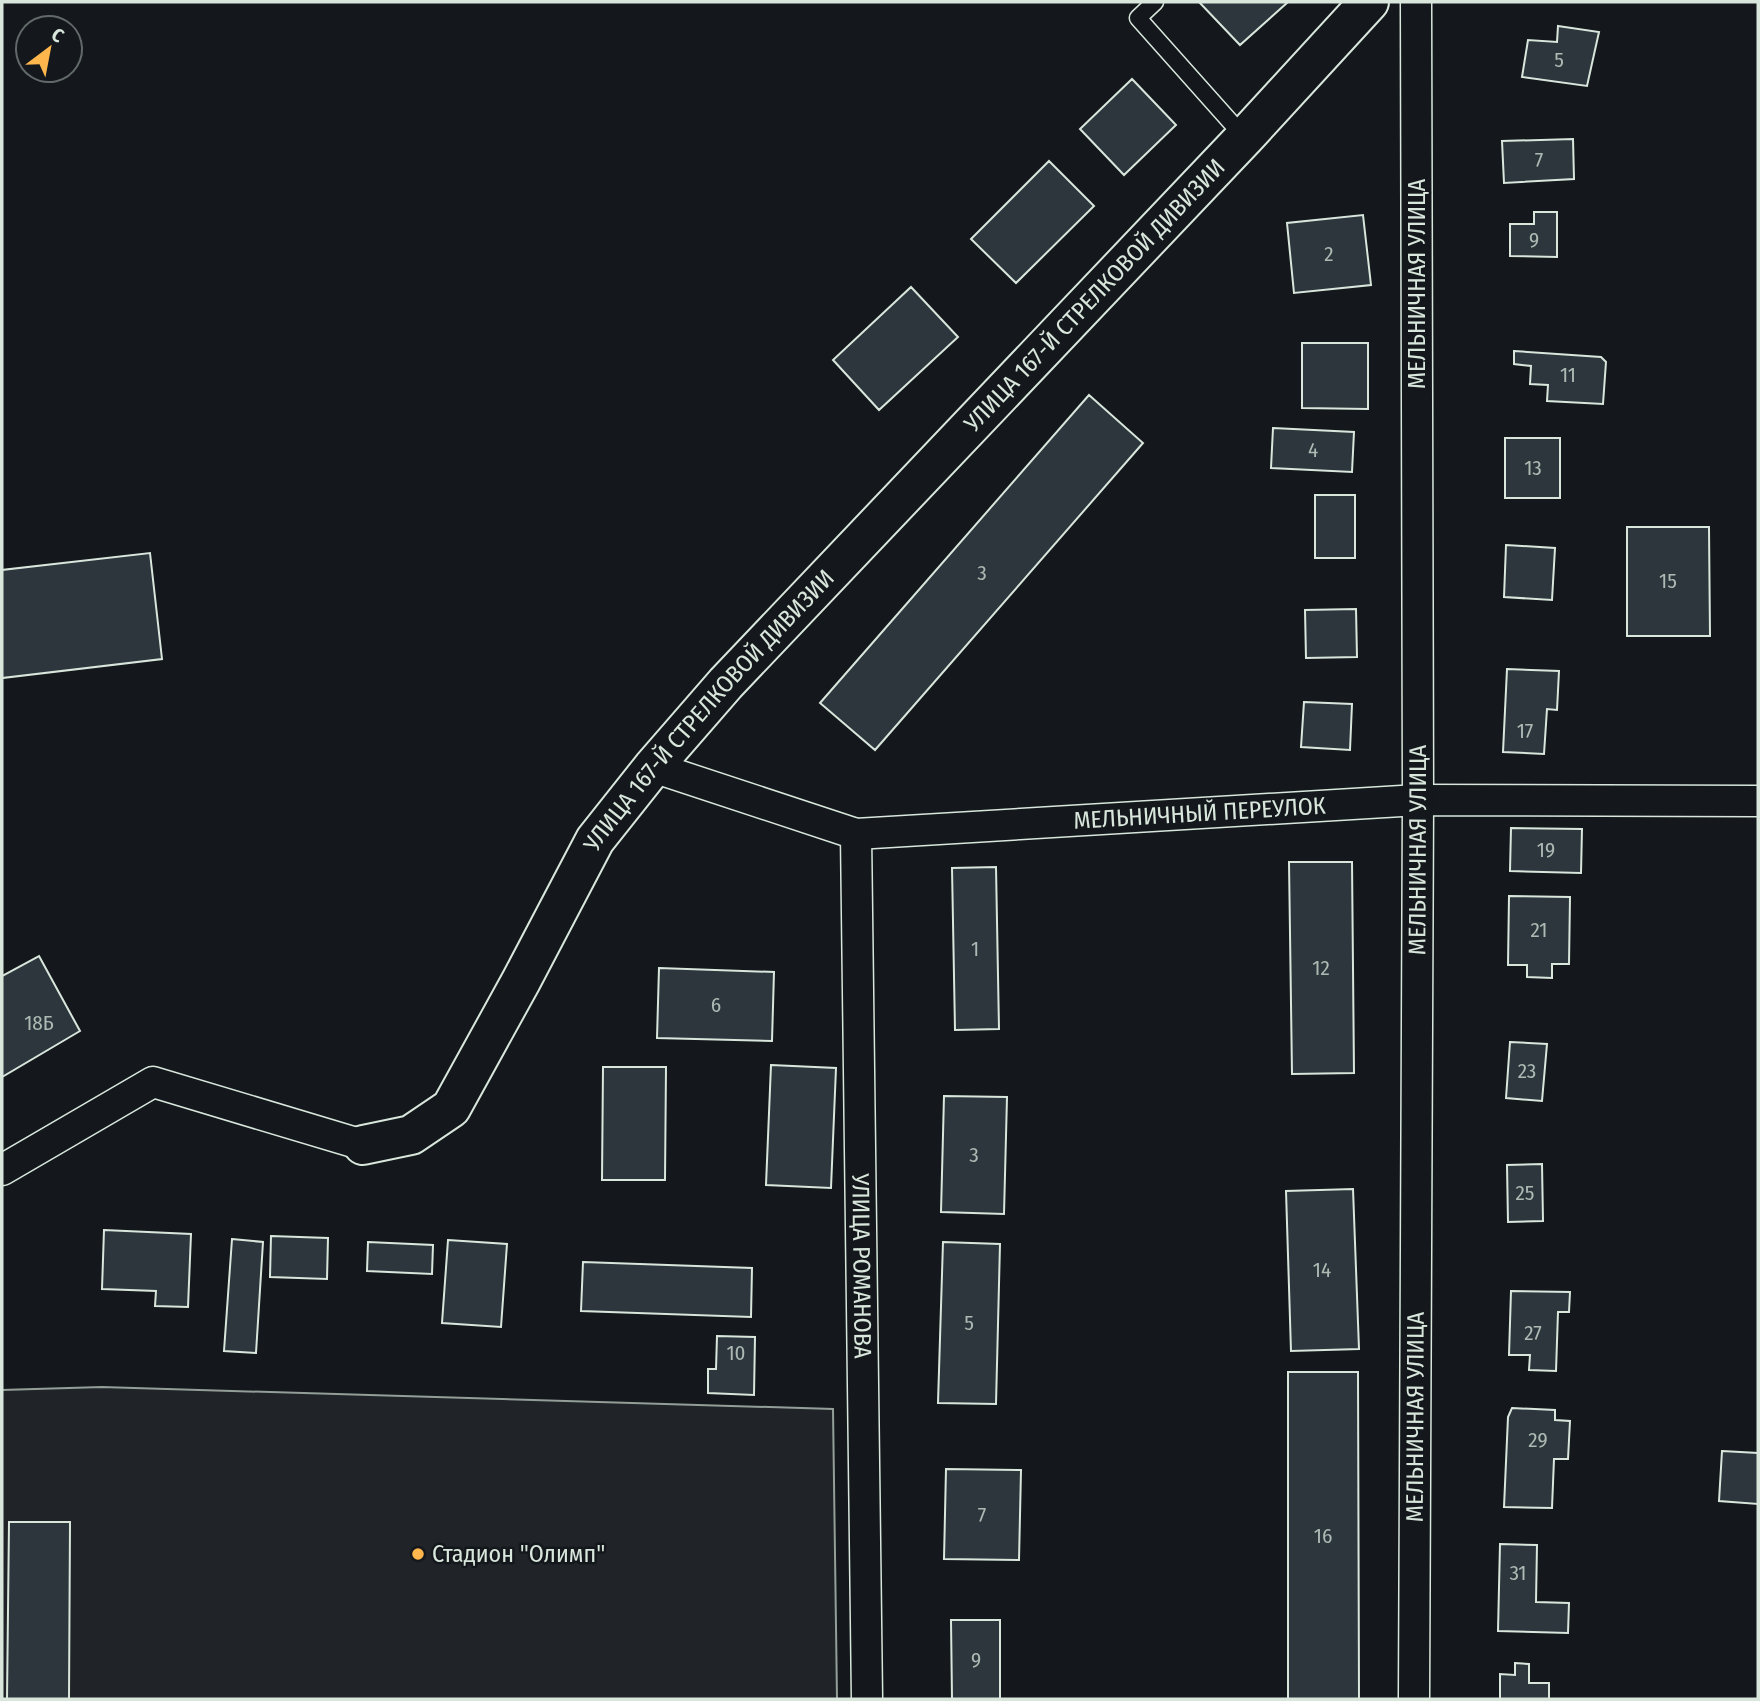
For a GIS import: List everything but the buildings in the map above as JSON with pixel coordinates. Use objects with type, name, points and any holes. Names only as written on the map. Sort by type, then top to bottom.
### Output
[{"type":"street","name":"УЛИЦА 167-Й СТРЕЛКОВОЙ ДИВИЗИИ","points":[[2,1170],[153,1082],[363,1145],[411,1135],[451,1108],[595,840],[653,768],[726,683],[1245,137],[1369,2]]},
{"type":"street","name":"МЕЛЬНИЧНАЯ УЛИЦА","points":[[1414,1699],[1418,800],[1416,2]]},
{"type":"street","name":"МЕЛЬНИЧНЫЙ ПЕРЕУЛОК","points":[[653,768],[856,834],[1418,800],[1758,801]]},
{"type":"street","name":"УЛИЦА РОМАНОВА","points":[[856,834],[867,1699]]},
{"type":"lane","points":[[1155,2],[1138,18],[1245,137]]},
{"type":"shaded area","name":"Стадион \"Олимп\"","points":[[102,1387],[833,1409],[837,1699],[2,1699],[2,1390]]},
{"type":"place","name":"Стадион \"Олимп\"","points":[[418,1554]]}]
